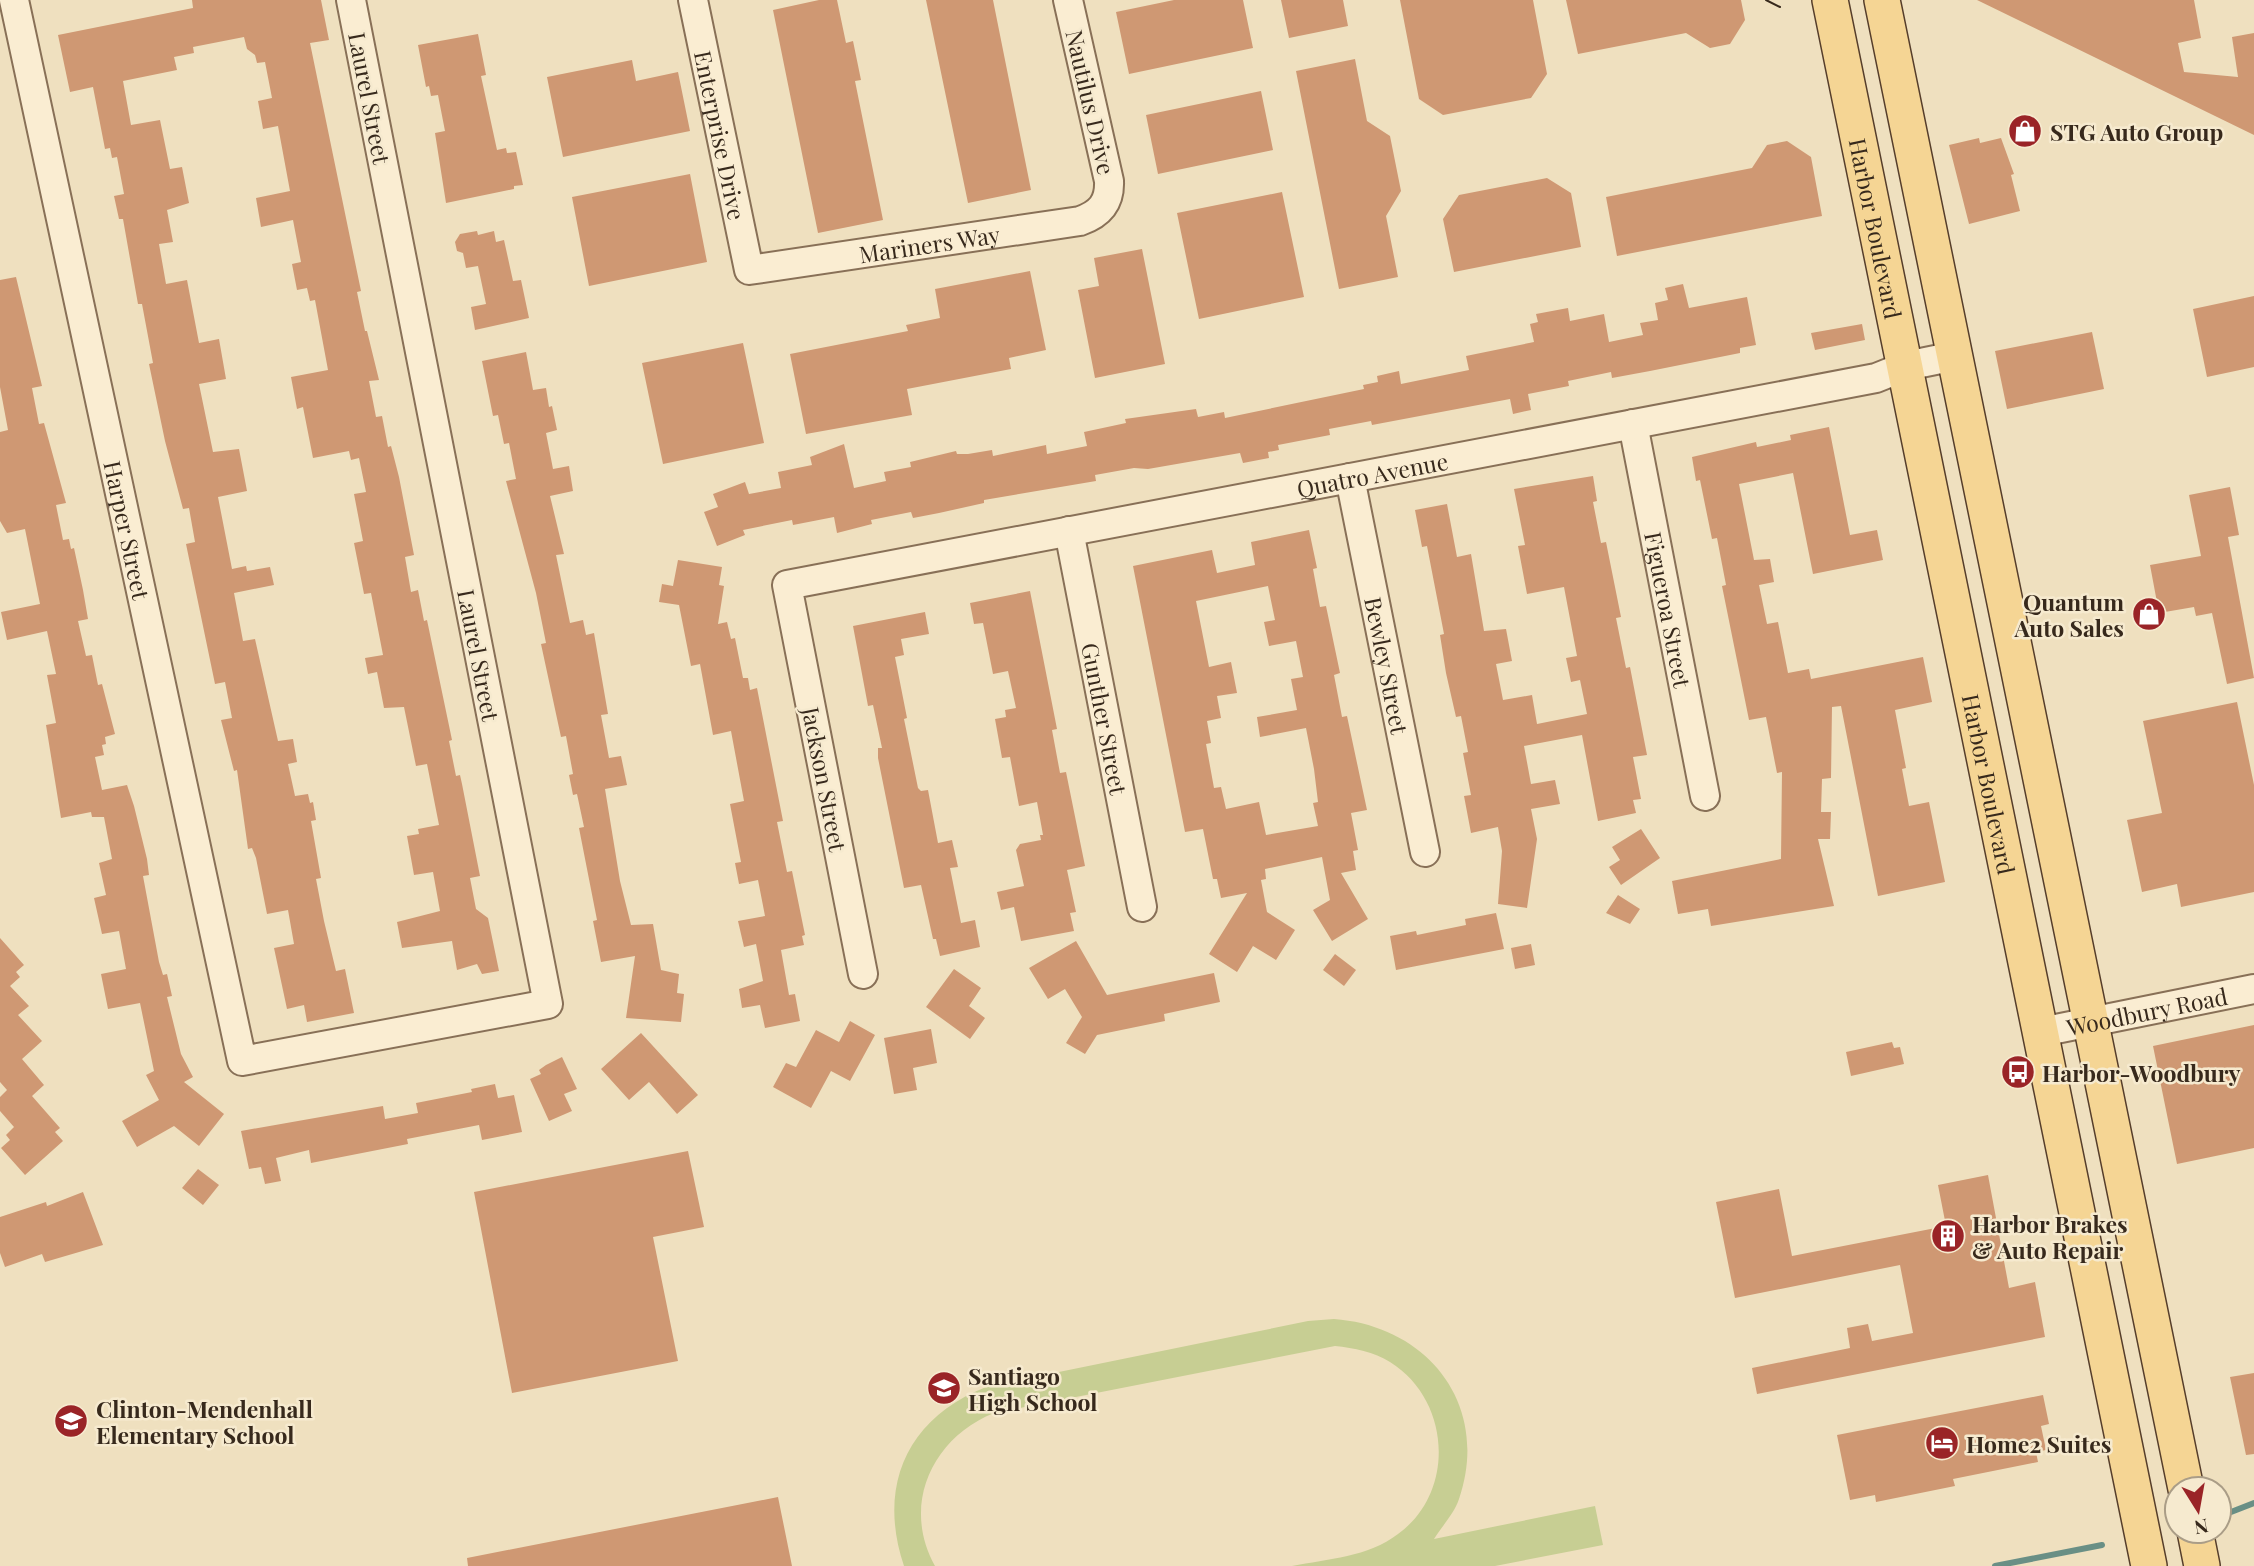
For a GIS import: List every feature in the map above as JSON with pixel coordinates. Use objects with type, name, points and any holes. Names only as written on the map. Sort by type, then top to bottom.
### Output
[{"type":"main road","name":"Harbor Boulevard","points":[[1830,0],[2149,1566]]},
{"type":"main road","points":[[1882,0],[2183,1475]]},
{"type":"main road","points":[[1839,48],[1890,38]]},
{"type":"main road","points":[[1881,249],[1931,238]]},
{"type":"main road","points":[[2198,1545],[2202,1566]]},
{"type":"street","name":"Harper Street","points":[[14,0],[242,1061]]},
{"type":"street","name":"Laurel Street","points":[[242,1061],[548,1003],[351,0]]},
{"type":"street","name":"Enterprise Drive","points":[[693,0],[749,271]]},
{"type":"street","name":"Nautilus Drive","points":[[1068,0],[1109,181],[1110,194],[1106,204]]},
{"type":"street","name":"Mariners Way","points":[[749,271],[1080,221],[1094,216],[1106,204]]},
{"type":"street","name":"Quatro Avenue","points":[[787,585],[1876,378],[1906,366],[1955,356]]},
{"type":"street","name":"Figueroa Street","points":[[1633,424],[1705,796]]},
{"type":"street","name":"Bewley Street","points":[[1350,478],[1425,852]]},
{"type":"street","name":"Gunther Street","points":[[1069,531],[1142,907]]},
{"type":"street","name":"Jackson Street","points":[[787,585],[863,974]]},
{"type":"street","name":"Woodbury Road","points":[[2041,1032],[2254,989]]},
{"type":"green space","points":[[1334,1319],[1368,1325],[1398,1337],[1423,1354],[1444,1376],[1458,1403],[1466,1432],[1467,1465],[1457,1504],[1434,1539],[1595,1506],[1603,1545],[1495,1566],[1292,1566],[1347,1556],[1386,1542],[1417,1516],[1430,1495],[1437,1471],[1439,1446],[1435,1422],[1425,1399],[1410,1379],[1390,1362],[1377,1356],[1357,1349],[1335,1346],[994,1413],[972,1424],[939,1456],[922,1497],[921,1520],[925,1543],[935,1566],[904,1566],[894,1509],[897,1482],[905,1458],[918,1436],[936,1417],[959,1400],[986,1387],[1308,1321]]},
{"type":"building","points":[[192,0],[321,0],[329,40],[310,43],[361,291],[357,292],[379,380],[369,381],[376,417],[382,416],[388,447],[391,446],[399,477],[414,555],[405,557],[411,592],[418,590],[424,621],[427,620],[452,740],[449,741],[456,776],[460,775],[462,784],[480,876],[470,878],[476,909],[488,918],[499,971],[482,974],[477,964],[457,970],[452,941],[402,948],[397,922],[440,911],[433,872],[414,875],[407,836],[419,834],[418,829],[439,825],[427,764],[416,766],[404,707],[384,708],[377,672],[368,674],[365,658],[383,655],[371,593],[364,594],[354,543],[363,541],[354,494],[366,492],[359,458],[351,460],[349,451],[313,458],[303,407],[297,409],[291,377],[328,370],[315,300],[310,301],[307,288],[297,290],[292,264],[301,262],[293,220],[261,227],[256,198],[290,191],[278,126],[263,129],[258,101],[272,98],[265,62],[257,63],[255,55],[247,49],[244,37],[193,47],[194,53],[174,57],[177,70],[123,81],[131,125],[160,120],[170,169],[182,167],[189,203],[167,210],[173,242],[159,244],[166,284],[187,280],[199,343],[219,339],[226,379],[199,384],[213,452],[239,449],[247,491],[218,497],[232,569],[246,566],[247,571],[270,567],[274,585],[234,593],[243,641],[255,639],[278,741],[293,739],[297,762],[288,764],[295,796],[308,794],[310,803],[313,802],[316,820],[311,821],[321,878],[316,879],[324,921],[336,971],[345,969],[354,1013],[307,1022],[304,1005],[287,1009],[274,948],[294,944],[288,910],[267,914],[256,858],[252,848],[248,849],[237,770],[234,771],[221,720],[232,718],[225,682],[215,684],[186,544],[195,542],[189,508],[183,509],[165,441],[149,364],[153,363],[142,304],[138,304],[123,219],[119,219],[114,196],[124,194],[117,157],[112,158],[110,148],[105,149],[93,87],[70,92],[58,35],[193,8]]},
{"type":"building","points":[[819,0],[837,0],[846,43],[853,41],[861,80],[855,81],[883,220],[818,233],[773,10]]},
{"type":"building","points":[[926,0],[993,0],[1031,190],[968,203]]},
{"type":"building","points":[[1174,0],[1243,0],[1253,48],[1129,74],[1116,12]]},
{"type":"building","points":[[1281,0],[1343,0],[1348,26],[1289,38]]},
{"type":"building","points":[[1400,0],[1533,0],[1547,74],[1531,98],[1443,115],[1419,99]]},
{"type":"building","points":[[1566,0],[1741,0],[1745,20],[1730,44],[1710,48],[1686,33],[1578,54]]},
{"type":"building","points":[[1977,0],[2194,0],[2201,38],[2178,43],[2184,72],[2238,77],[2232,37],[2254,33],[2254,135]]},
{"type":"building","points":[[478,34],[486,75],[481,76],[497,150],[506,148],[507,153],[516,152],[523,185],[446,203],[435,133],[445,131],[438,95],[431,96],[429,86],[426,87],[418,45]]},
{"type":"building","points":[[1355,59],[1367,121],[1390,136],[1401,191],[1386,216],[1398,277],[1339,289],[1296,71]]},
{"type":"building","points":[[632,60],[636,81],[678,72],[690,131],[563,157],[547,77]]},
{"type":"building","points":[[1261,91],[1273,150],[1158,174],[1146,115]]},
{"type":"building","points":[[1979,138],[1980,143],[2001,138],[2014,174],[2011,175],[2020,211],[1969,224],[1949,145]]},
{"type":"building","points":[[1787,141],[1811,157],[1822,216],[1617,256],[1606,197],[1752,168],[1767,145]]},
{"type":"building","points":[[690,174],[707,262],[589,286],[572,197]]},
{"type":"building","points":[[1547,178],[1571,193],[1581,247],[1454,272],[1443,219],[1459,195]]},
{"type":"building","points":[[1282,192],[1304,297],[1199,319],[1177,213]]},
{"type":"building","points":[[477,231],[478,235],[494,231],[496,242],[504,240],[513,281],[521,280],[529,318],[475,330],[471,307],[486,304],[478,266],[466,268],[463,253],[457,251],[455,242],[460,234]]},
{"type":"building","points":[[1142,249],[1165,364],[1095,378],[1078,290],[1099,286],[1094,258]]},
{"type":"building","points":[[1030,271],[1046,350],[1009,358],[1011,369],[907,389],[912,415],[806,434],[790,354],[908,331],[906,325],[940,318],[935,289]]},
{"type":"building","points":[[16,277],[42,386],[32,388],[39,424],[44,423],[66,503],[56,505],[63,540],[69,539],[71,549],[74,548],[83,590],[88,619],[78,621],[86,656],[92,655],[98,685],[102,684],[115,734],[105,737],[106,744],[102,745],[104,755],[95,757],[102,790],[127,785],[134,806],[147,859],[149,875],[143,876],[159,962],[163,975],[167,974],[172,996],[167,997],[181,1054],[193,1077],[184,1082],[224,1114],[199,1146],[174,1126],[137,1147],[122,1121],[159,1100],[146,1075],[154,1071],[140,1003],[108,1009],[101,974],[126,969],[119,931],[102,934],[94,898],[106,895],[99,863],[112,859],[104,817],[92,817],[91,812],[61,818],[46,725],[56,723],[47,675],[56,674],[47,631],[7,640],[1,612],[40,604],[25,529],[7,533],[0,521],[0,432],[8,430],[0,387],[0,280]]},
{"type":"building","points":[[1683,284],[1689,308],[1747,297],[1756,345],[1740,348],[1740,353],[1650,371],[1612,378],[1611,372],[1568,381],[1569,386],[1528,394],[1531,410],[1513,414],[1510,399],[1372,425],[1371,421],[1329,429],[1330,435],[1278,445],[1279,450],[1268,452],[1269,458],[1243,463],[1240,453],[1148,469],[1134,468],[1095,475],[1096,481],[984,500],[984,503],[939,513],[913,518],[911,512],[871,520],[872,524],[837,533],[834,517],[793,525],[792,520],[743,530],[745,535],[717,546],[704,512],[718,507],[713,494],[745,482],[749,494],[781,488],[778,472],[812,465],[810,457],[844,444],[854,488],[886,481],[884,472],[911,467],[910,462],[956,451],[957,454],[968,454],[992,450],[993,456],[1046,445],[1047,454],[1087,446],[1084,432],[1126,423],[1125,419],[1196,409],[1198,417],[1224,412],[1225,418],[1364,389],[1363,385],[1378,382],[1377,376],[1399,371],[1401,384],[1469,370],[1466,356],[1534,342],[1530,324],[1538,322],[1536,314],[1568,308],[1570,321],[1604,314],[1609,342],[1643,335],[1640,323],[1658,320],[1655,303],[1668,300],[1665,288]]},
{"type":"building","points":[[2254,296],[2254,367],[2207,377],[2193,309]]},
{"type":"building","points":[[1862,324],[1865,340],[1815,350],[1811,333]]},
{"type":"building","points":[[2092,332],[2104,389],[2007,409],[1995,351]]},
{"type":"building","points":[[743,343],[764,443],[663,464],[642,363]]},
{"type":"building","points":[[526,352],[533,390],[546,388],[549,407],[552,406],[557,430],[546,433],[553,469],[569,466],[573,491],[550,496],[564,554],[556,555],[570,623],[583,620],[586,635],[594,633],[608,714],[601,715],[609,758],[621,756],[627,785],[605,789],[620,881],[631,925],[653,924],[661,970],[679,974],[677,993],[684,994],[681,1022],[626,1018],[635,956],[601,962],[593,921],[597,920],[579,828],[584,827],[577,794],[573,795],[569,775],[573,774],[566,736],[561,737],[541,644],[546,643],[536,593],[506,481],[516,479],[509,443],[504,444],[498,415],[493,416],[482,361]]},
{"type":"building","points":[[1829,427],[1850,535],[1877,530],[1883,560],[1813,574],[1793,473],[1739,484],[1754,560],[1770,559],[1774,582],[1759,585],[1767,624],[1778,622],[1788,673],[1809,669],[1811,679],[1923,657],[1932,702],[1895,710],[1906,768],[1902,769],[1909,806],[1929,802],[1945,882],[1878,896],[1841,706],[1832,707],[1831,778],[1822,779],[1821,812],[1831,812],[1830,839],[1818,839],[1834,906],[1711,926],[1708,909],[1678,914],[1672,881],[1781,859],[1782,772],[1777,773],[1766,717],[1749,720],[1722,586],[1726,585],[1717,538],[1712,539],[1700,480],[1696,481],[1692,457],[1756,442],[1757,447],[1791,440],[1790,435]]},
{"type":"building","points":[[1593,476],[1597,501],[1593,502],[1601,543],[1606,542],[1621,617],[1616,618],[1626,668],[1630,667],[1647,755],[1633,757],[1641,799],[1633,800],[1636,813],[1598,821],[1582,735],[1524,746],[1531,784],[1555,780],[1560,804],[1531,809],[1537,839],[1527,908],[1498,904],[1502,851],[1498,827],[1471,833],[1464,796],[1471,795],[1463,753],[1468,752],[1461,716],[1456,717],[1446,673],[1440,635],[1444,634],[1427,546],[1422,547],[1415,510],[1447,504],[1457,557],[1471,554],[1484,631],[1506,629],[1512,661],[1496,664],[1503,700],[1532,695],[1537,724],[1587,714],[1580,680],[1571,682],[1566,658],[1577,656],[1564,587],[1527,594],[1518,546],[1525,545],[1514,489]]},
{"type":"building","points":[[2230,487],[2239,535],[2228,537],[2254,678],[2227,684],[2212,613],[2196,616],[2194,607],[2159,613],[2150,565],[2201,556],[2189,495]]},
{"type":"building","points":[[1309,530],[1317,568],[1313,569],[1320,607],[1326,606],[1340,673],[1334,675],[1342,717],[1347,716],[1367,810],[1351,813],[1358,850],[1353,851],[1356,870],[1341,873],[1368,919],[1332,941],[1313,910],[1330,900],[1322,857],[1265,869],[1266,879],[1261,880],[1267,912],[1295,930],[1276,960],[1253,946],[1237,972],[1209,954],[1247,893],[1221,898],[1217,879],[1213,879],[1203,829],[1185,832],[1133,566],[1212,550],[1217,573],[1255,565],[1251,542]],"holes":[[[1268,586],[1275,620],[1264,622],[1269,646],[1296,641],[1303,677],[1291,679],[1297,710],[1257,717],[1260,737],[1306,728],[1314,769],[1318,802],[1313,803],[1318,826],[1266,835],[1259,802],[1226,809],[1221,787],[1214,788],[1206,744],[1211,743],[1207,721],[1221,718],[1217,696],[1237,693],[1231,662],[1209,667],[1196,601]]]},
{"type":"building","points":[[678,560],[722,567],[719,585],[724,586],[718,624],[727,622],[731,639],[735,638],[743,678],[748,678],[750,690],[757,688],[783,821],[777,822],[787,872],[792,871],[805,935],[802,936],[804,945],[781,950],[789,995],[795,994],[800,1021],[765,1028],[760,1005],[742,1008],[739,989],[763,981],[756,944],[744,947],[738,921],[765,916],[758,880],[739,884],[735,863],[741,862],[730,804],[744,801],[731,731],[713,735],[700,664],[691,666],[679,605],[659,602],[662,584],[673,586]]},
{"type":"building","points":[[1030,591],[1057,729],[1052,730],[1060,773],[1066,772],[1085,866],[1067,870],[1076,912],[1070,913],[1074,931],[1021,941],[1014,907],[1001,910],[997,892],[1024,886],[1016,850],[1020,844],[1041,840],[1040,835],[1043,835],[1037,802],[1019,806],[1010,757],[1002,758],[995,719],[1006,717],[1005,710],[1016,708],[1008,671],[993,674],[983,623],[974,624],[970,603]]},
{"type":"building","points":[[925,612],[929,634],[901,639],[904,655],[895,657],[907,718],[904,719],[918,788],[921,791],[928,790],[938,843],[952,840],[958,867],[950,868],[961,923],[975,920],[980,947],[940,956],[936,939],[933,939],[921,885],[904,888],[878,758],[878,748],[882,748],[873,705],[868,706],[853,626]]},
{"type":"building","points":[[2237,702],[2254,785],[2254,892],[2181,907],[2177,884],[2142,892],[2127,820],[2162,813],[2143,721]]},
{"type":"building","points":[[1641,829],[1660,858],[1621,885],[1609,867],[1620,860],[1612,847]]},
{"type":"building","points":[[1618,895],[1640,909],[1630,924],[1606,913]]},
{"type":"building","points":[[1496,913],[1504,949],[1396,970],[1390,936],[1416,931],[1417,935],[1466,925],[1465,919]]},
{"type":"building","points":[[0,938],[24,965],[16,972],[20,977],[10,986],[29,1006],[18,1015],[42,1041],[22,1059],[44,1085],[32,1096],[60,1128],[55,1132],[63,1141],[25,1175],[1,1148],[10,1140],[6,1135],[14,1127],[0,1111],[0,1097],[7,1090],[0,1082]]},
{"type":"building","points":[[1076,941],[1107,995],[1214,973],[1220,1002],[1164,1014],[1165,1021],[1097,1035],[1085,1054],[1066,1043],[1082,1017],[1065,989],[1048,999],[1029,968]]},
{"type":"building","points":[[1531,944],[1535,965],[1515,969],[1511,948]]},
{"type":"building","points":[[1335,954],[1356,970],[1344,986],[1323,970]]},
{"type":"building","points":[[954,969],[981,988],[969,1006],[985,1018],[970,1039],[926,1007]]},
{"type":"building","points":[[850,1021],[875,1035],[850,1081],[831,1071],[811,1108],[773,1087],[786,1063],[796,1067],[816,1030],[839,1042]]},
{"type":"building","points":[[2254,1025],[2254,1148],[2177,1164],[2153,1046]]},
{"type":"building","points":[[931,1029],[937,1063],[913,1068],[917,1090],[894,1094],[884,1038]]},
{"type":"building","points":[[641,1033],[698,1095],[677,1114],[649,1082],[629,1100],[601,1069]]},
{"type":"building","points":[[1892,1042],[1894,1048],[1900,1047],[1904,1064],[1851,1076],[1846,1052]]},
{"type":"building","points":[[562,1057],[577,1089],[564,1094],[572,1111],[549,1121],[530,1079],[541,1074],[539,1070],[546,1065]]},
{"type":"building","points":[[495,1084],[498,1098],[514,1095],[522,1132],[482,1140],[479,1125],[407,1139],[408,1144],[311,1163],[309,1150],[276,1158],[281,1181],[265,1184],[261,1167],[249,1169],[241,1131],[383,1106],[385,1119],[418,1113],[416,1103],[472,1092],[471,1089]]},
{"type":"building","points":[[688,1151],[704,1227],[653,1237],[678,1361],[512,1393],[474,1192]]},
{"type":"building","points":[[198,1169],[219,1185],[203,1205],[182,1188]]},
{"type":"building","points":[[1988,1175],[2009,1288],[2035,1282],[2045,1337],[1757,1394],[1752,1368],[1850,1348],[1847,1328],[1868,1324],[1872,1341],[1913,1333],[1900,1265],[1735,1298],[1716,1202],[1779,1189],[1792,1256],[1946,1226],[1938,1185]]},
{"type":"building","points":[[83,1192],[103,1245],[45,1262],[42,1254],[5,1267],[0,1253],[0,1217],[46,1202],[47,1206]]},
{"type":"building","points":[[2254,1373],[2254,1454],[2246,1455],[2230,1377]]},
{"type":"building","name":"Home2 Suites","points":[[2043,1395],[2049,1424],[2041,1426],[2046,1450],[2036,1452],[2038,1462],[1953,1479],[1955,1486],[1876,1502],[1875,1495],[1850,1500],[1837,1435]]},
{"type":"building","points":[[778,1497],[792,1566],[468,1566],[467,1558]]},
{"type":"waterway","points":[[2233,1511],[2254,1503]]},
{"type":"waterway","points":[[1995,1566],[2102,1545]]},
{"type":"tram line","points":[[1766,0],[1780,7]]},
{"type":"place","name":"STG Auto Group","points":[[2025,131]]},
{"type":"place","name":"Quantum Auto Sales","points":[[2149,614]]},
{"type":"place","name":"Harbor-Woodbury","points":[[2018,1072]]},
{"type":"place","name":"Harbor Brakes & Auto Repair","points":[[1948,1236]]},
{"type":"place","name":"Santiago High School","points":[[944,1388]]},
{"type":"place","name":"Clinton-Mendenhall Elementary School","points":[[71,1421]]},
{"type":"place","name":"Home2 Suites","points":[[1942,1443]]}]
